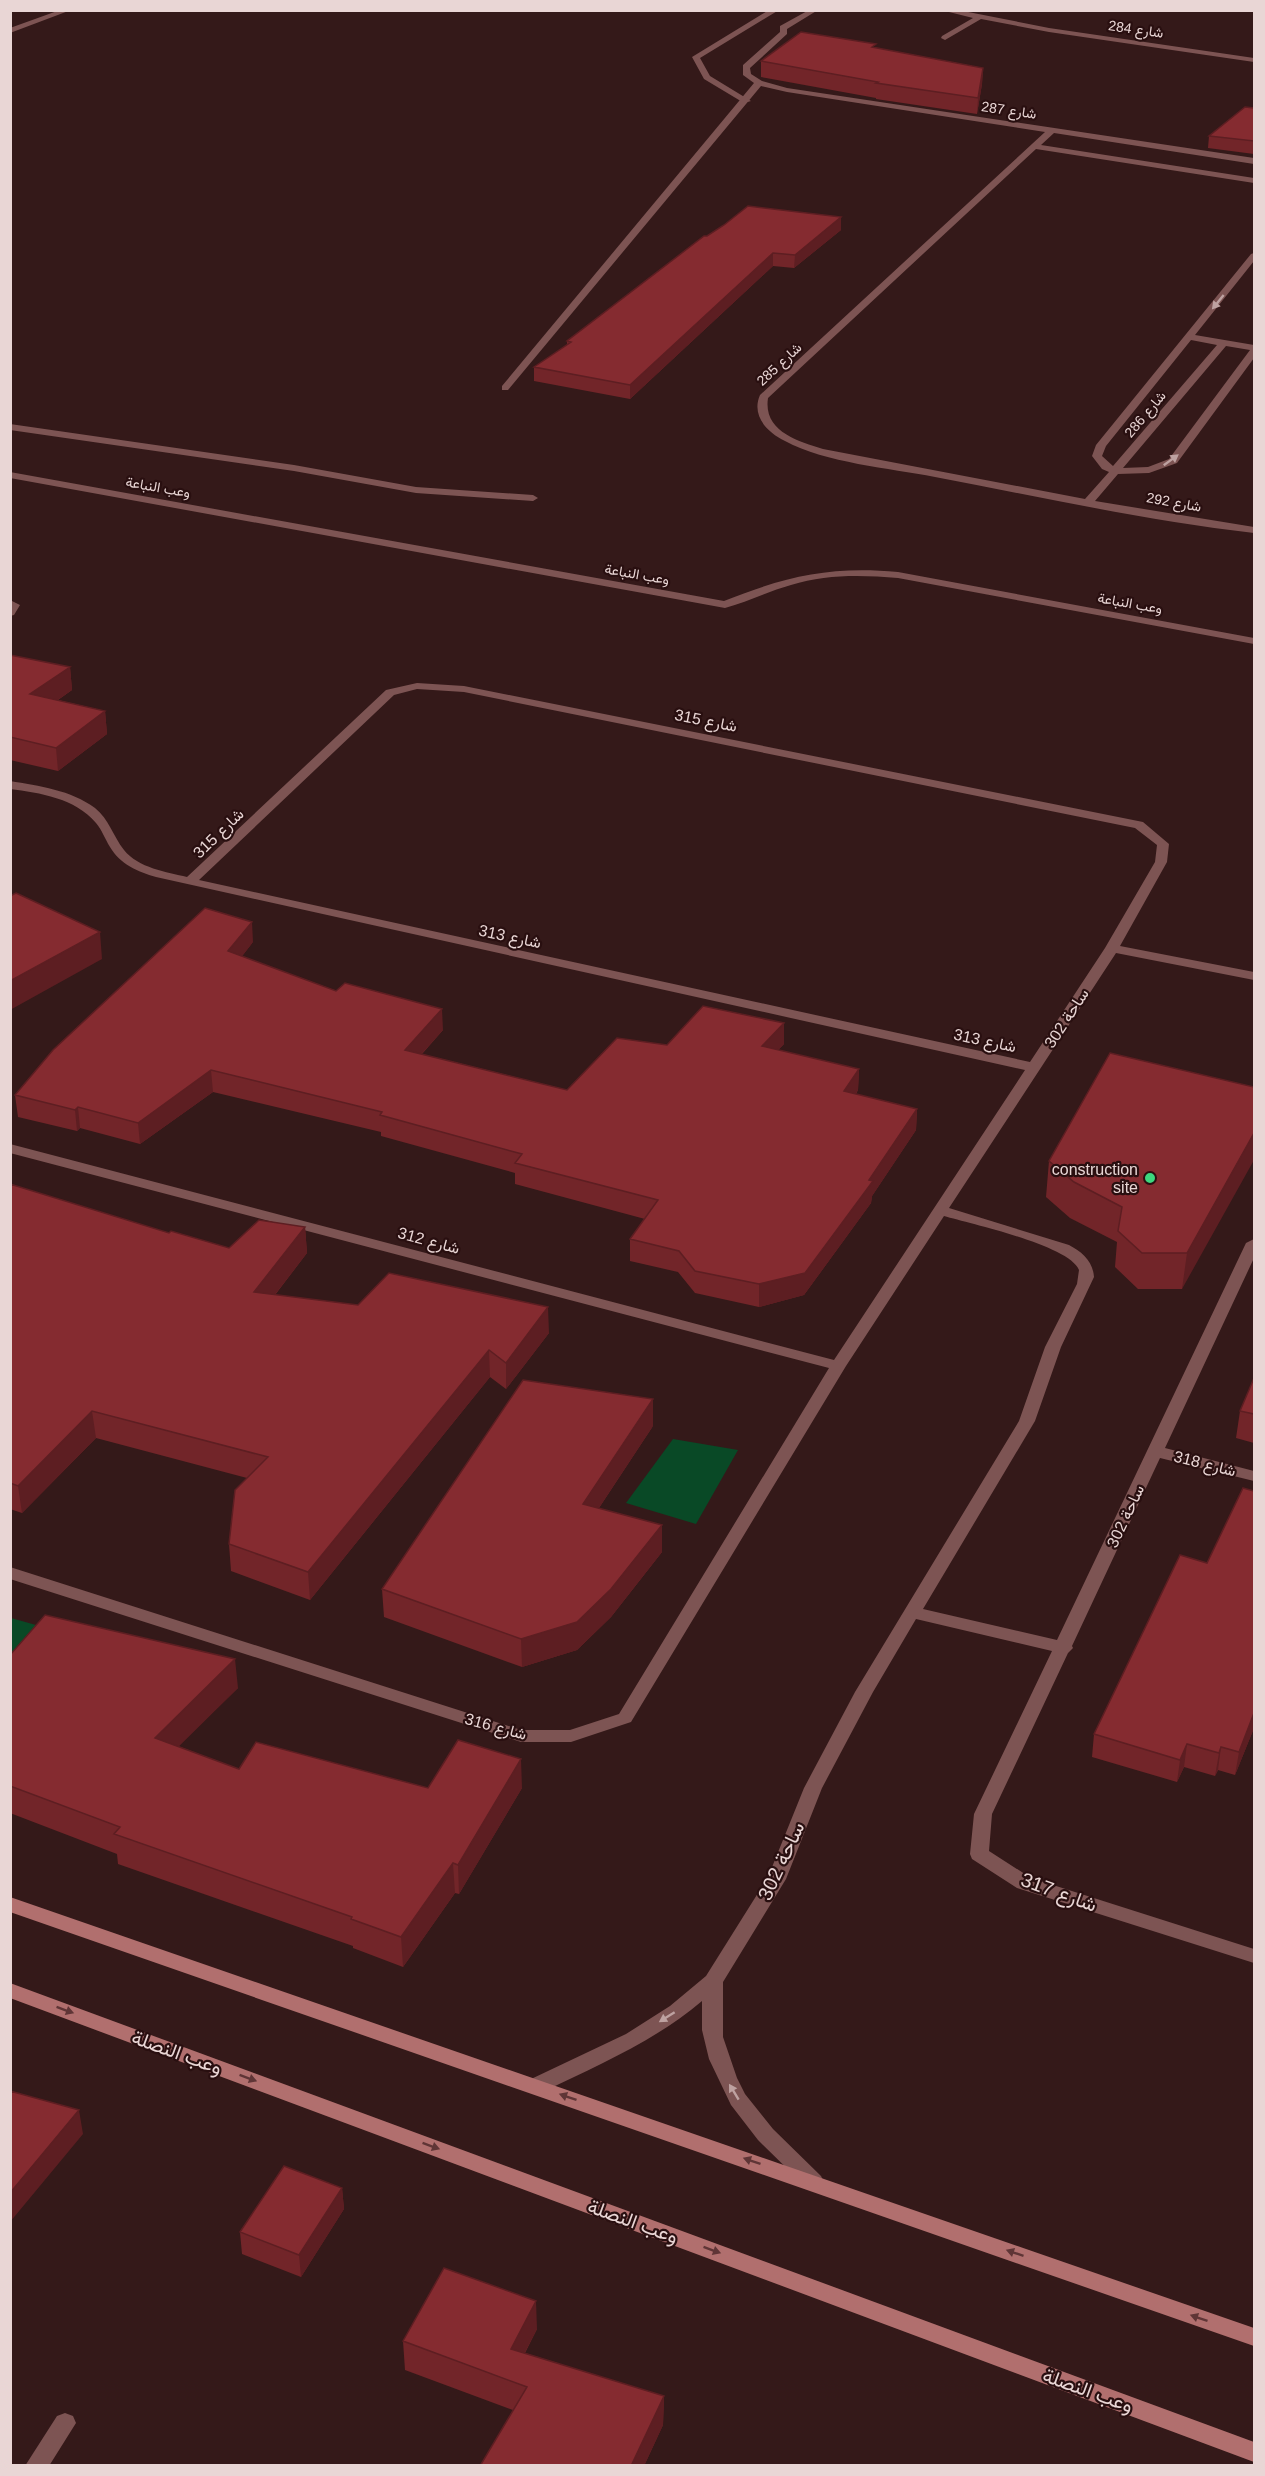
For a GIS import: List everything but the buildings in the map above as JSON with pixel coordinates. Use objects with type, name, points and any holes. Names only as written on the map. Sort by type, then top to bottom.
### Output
[{"type":"street","points":[[10,31],[68,10]]},
{"type":"street","points":[[747,101],[707,77],[696,57],[752,22],[776,10]]},
{"type":"street","points":[[505,388],[747,101],[759,83],[747,75],[746,67],[784,32],[783,28],[815,10]]},
{"type":"street","name":"شارع 284","points":[[944,10],[1254,60]]},
{"type":"street","points":[[945,38],[979,17]]},
{"type":"street","name":"شارع 287","points":[[759,83],[787,90],[1254,161]]},
{"type":"street","name":"شارع 285","points":[[1052,130],[763,397],[761,410],[764,420],[785,438],[821,452],[1088,503]]},
{"type":"street","points":[[1034,146],[1254,181]]},
{"type":"street","points":[[1189,338],[1254,350],[1173,461],[1149,470],[1115,471],[1100,461],[1097,450],[1254,256]]},
{"type":"street","name":"شارع 286","points":[[1088,503],[1223,343]]},
{"type":"street","points":[[10,427],[294,468],[400,488],[532,498]]},
{"type":"street","name":"وعب النباعة","points":[[10,475],[725,605],[792,580],[825,574],[871,572],[898,575],[1254,641]]},
{"type":"street","name":"شارع 292","points":[[1088,503],[1254,531]]},
{"type":"street","points":[[10,603],[14,605],[10,614]]},
{"type":"street","name":"شارع 315","points":[[190,882],[390,692],[417,686],[464,689],[1139,825],[1163,844],[1161,862],[1112,948]]},
{"type":"street","name":"شارع 313","points":[[10,785],[74,799],[95,813],[108,831],[115,849],[134,864],[190,882],[1033,1067]]},
{"type":"street","points":[[1112,948],[1254,976]]},
{"type":"street","name":"ساحة 302","points":[[838,1366],[1112,948]]},
{"type":"street","name":"شارع 312","points":[[10,1148],[838,1366]]},
{"type":"street","name":"ساحة 302","points":[[536,2086],[633,2039],[677,2011],[713,1981],[777,1880],[813,1788],[864,1692],[1027,1421],[1053,1347],[1088,1275],[1086,1266],[1080,1258],[1057,1245],[940,1210]]},
{"type":"street","name":"ساحة 302","points":[[1064,1648],[1254,1242]]},
{"type":"street","name":"شارع 316","points":[[10,1573],[521,1736],[571,1736],[626,1718],[838,1366]]},
{"type":"street","name":"شارع 318","points":[[1155,1451],[1254,1476]]},
{"type":"street","points":[[911,1612],[1064,1648]]},
{"type":"street","name":"شارع 317","points":[[1064,1648],[983,1814],[979,1854],[1024,1883],[1254,1956]]},
{"type":"street","points":[[10,1904],[1254,2337]]},
{"type":"street","points":[[713,1981],[713,2036],[730,2089],[765,2136],[814,2182]]},
{"type":"street","name":"وعب النصلة","points":[[10,1990],[1254,2452]]},
{"type":"street","points":[[36,2466],[65,2423]]},
{"type":"green space","points":[[673,1439],[738,1450],[696,1524],[626,1503]]},
{"type":"green space","points":[[11,1618],[36,1625],[11,1656]]},
{"type":"place","name":"construction site","points":[[1150,1178]]}]
